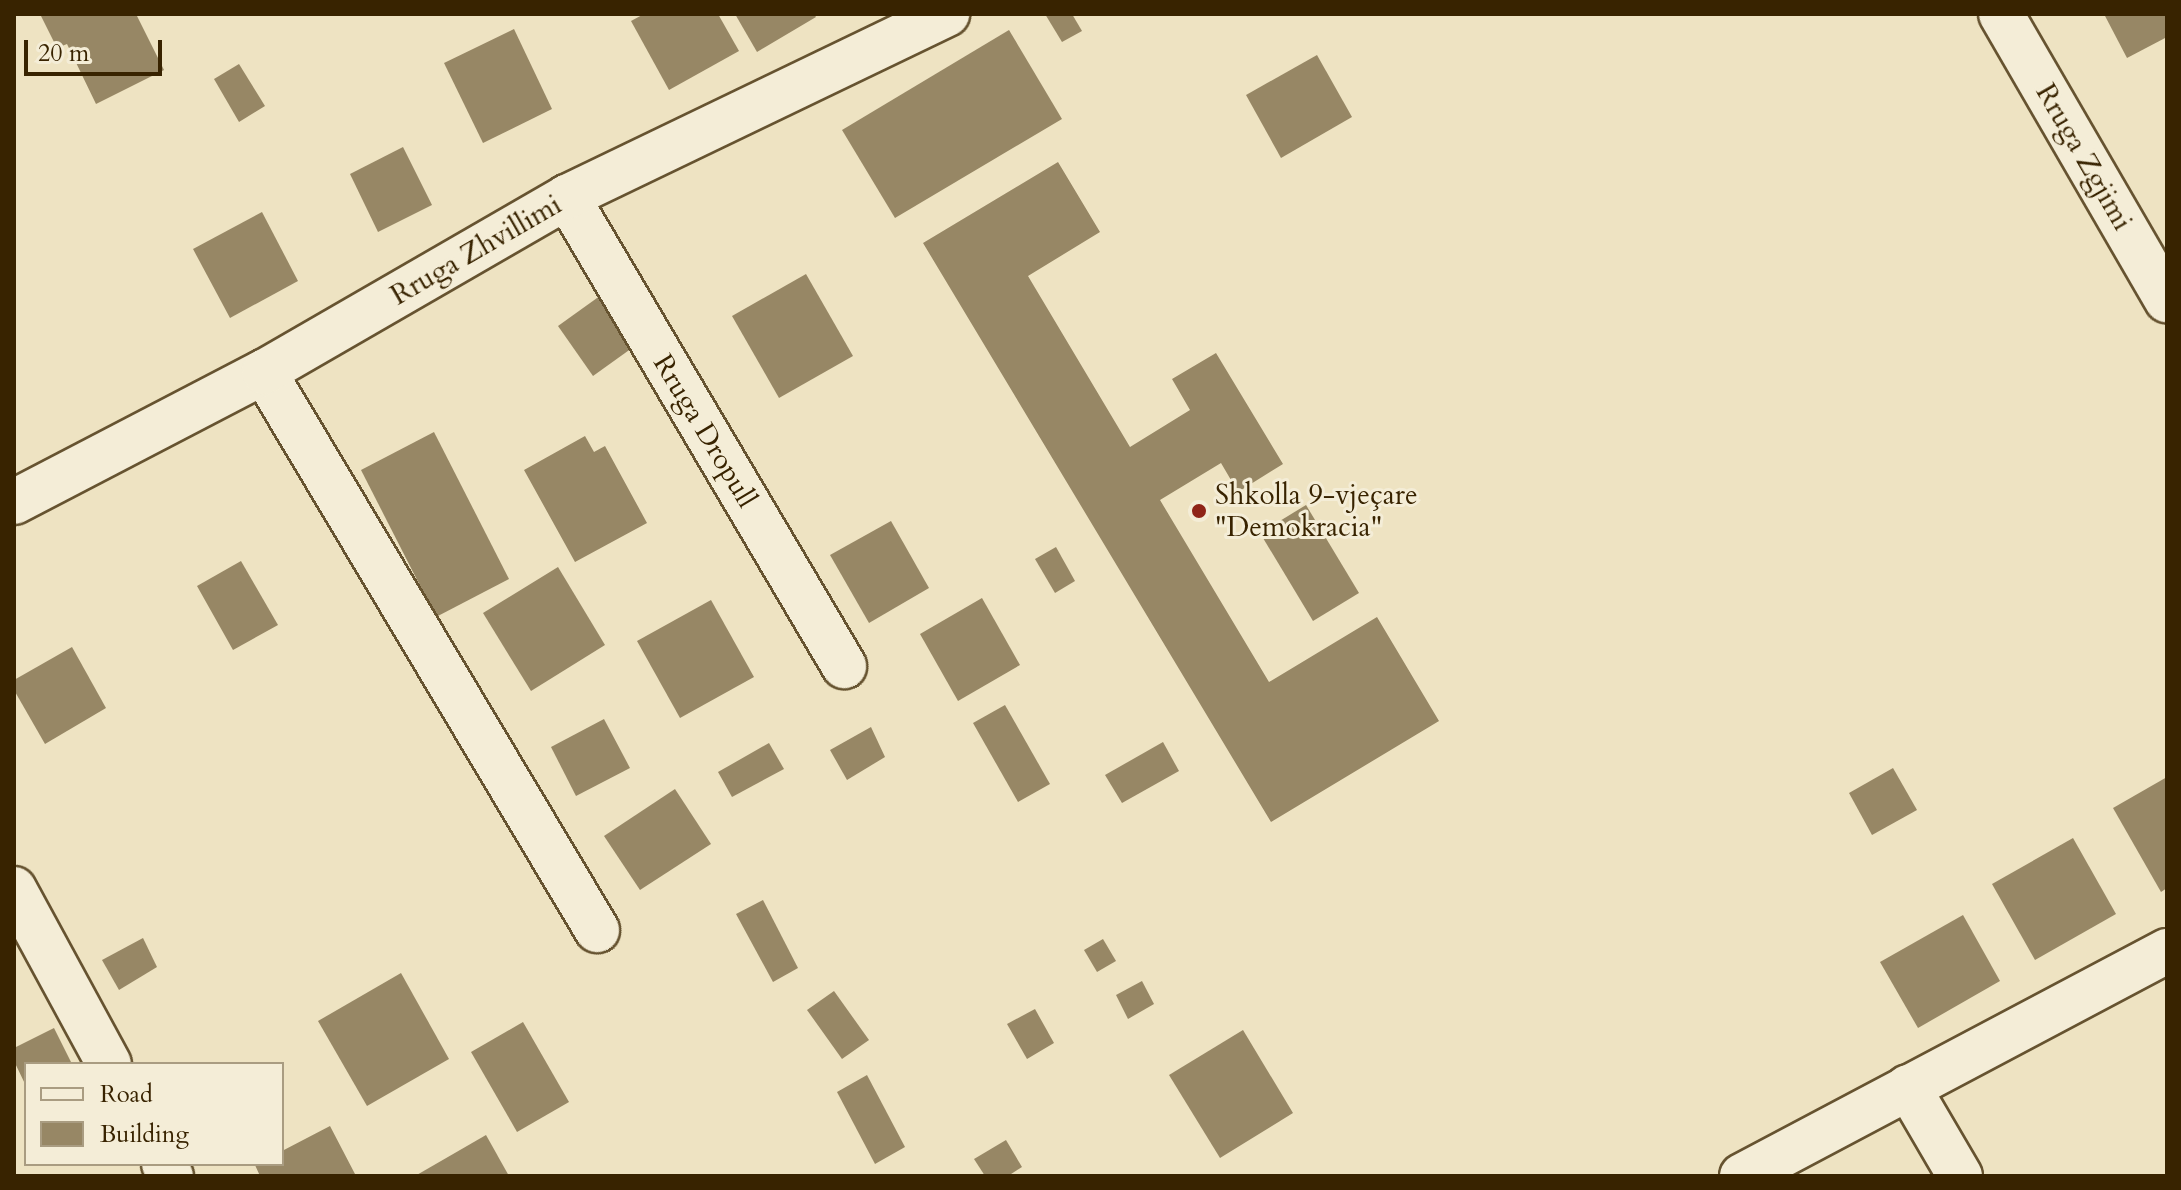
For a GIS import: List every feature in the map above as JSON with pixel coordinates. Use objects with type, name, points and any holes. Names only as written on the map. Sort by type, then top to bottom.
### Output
[{"type":"street","name":"Rruga Zgjimi","points":[[2001,14],[2163,284]]},
{"type":"street","name":"Rruga Zhvillimi","points":[[14,502],[264,372],[567,197],[922,20]]},
{"type":"street","name":"Rruga Dropull","points":[[567,197],[844,666]]},
{"type":"street","points":[[264,372],[597,930]]},
{"type":"street","points":[[14,889],[108,1062]]},
{"type":"street","points":[[1742,1176],[1793,1163],[1908,1087],[2167,951]]},
{"type":"street","points":[[1908,1087],[1960,1176]]},
{"type":"building","points":[[40,14],[136,14],[164,70],[96,104],[67,44],[57,48]]},
{"type":"building","points":[[644,14],[718,14],[739,51],[669,90],[631,21]]},
{"type":"building","points":[[735,14],[814,14],[816,17],[757,52]]},
{"type":"building","points":[[1045,14],[1072,14],[1082,31],[1062,42]]},
{"type":"building","points":[[2104,14],[2167,14],[2167,37],[2127,58]]},
{"type":"building","points":[[514,29],[552,109],[483,143],[444,63]]},
{"type":"building","points":[[1009,30],[1062,119],[895,218],[842,130]]},
{"type":"building","points":[[1317,55],[1352,117],[1281,158],[1246,95]]},
{"type":"building","points":[[239,64],[265,106],[239,122],[214,79]]},
{"type":"building","points":[[403,147],[432,205],[378,232],[350,174]]},
{"type":"building","points":[[1058,162],[1100,232],[1028,276],[1130,447],[1190,410],[1172,379],[1216,353],[1283,464],[1238,492],[1221,463],[1160,500],[1269,682],[1377,617],[1439,721],[1271,822],[923,243]]},
{"type":"building","points":[[262,212],[298,281],[230,318],[193,249]]},
{"type":"building","points":[[806,274],[853,356],[779,398],[732,316]]},
{"type":"building","points":[[604,293],[639,343],[593,376],[558,326]]},
{"type":"building","points":[[434,432],[509,579],[436,617],[361,470]]},
{"type":"building","points":[[585,436],[594,452],[605,446],[647,523],[575,562],[524,470]]},
{"type":"building","points":[[1306,505],[1359,593],[1313,621],[1260,533]]},
{"type":"building","points":[[891,521],[929,588],[869,623],[830,555]]},
{"type":"building","points":[[1056,547],[1075,581],[1055,593],[1035,559]]},
{"type":"building","points":[[241,561],[278,625],[233,650],[197,586]]},
{"type":"building","points":[[558,567],[605,645],[531,691],[483,613]]},
{"type":"building","points":[[982,598],[1020,665],[958,701],[920,634]]},
{"type":"building","points":[[711,600],[754,677],[680,718],[637,641]]},
{"type":"building","points":[[72,647],[106,708],[45,744],[14,690],[14,680]]},
{"type":"building","points":[[1005,705],[1050,784],[1018,802],[973,723]]},
{"type":"building","points":[[604,719],[630,768],[576,796],[551,747]]},
{"type":"building","points":[[871,727],[885,757],[847,780],[830,750]]},
{"type":"building","points":[[1163,742],[1179,771],[1122,803],[1105,775]]},
{"type":"building","points":[[769,743],[784,769],[732,797],[718,772]]},
{"type":"building","points":[[1893,768],[1917,810],[1872,835],[1849,793]]},
{"type":"building","points":[[2167,777],[2167,888],[2161,892],[2113,808]]},
{"type":"building","points":[[675,789],[711,844],[640,890],[604,836]]},
{"type":"building","points":[[2073,838],[2116,914],[2035,960],[1992,884]]},
{"type":"building","points":[[763,900],[798,968],[773,982],[736,914]]},
{"type":"building","points":[[1963,915],[2000,981],[1918,1028],[1880,962]]},
{"type":"building","points":[[143,938],[157,967],[119,990],[102,960]]},
{"type":"building","points":[[1103,939],[1116,961],[1097,972],[1084,950]]},
{"type":"building","points":[[401,973],[449,1059],[367,1106],[318,1021]]},
{"type":"building","points":[[1142,981],[1154,1004],[1128,1019],[1116,995]]},
{"type":"building","points":[[834,991],[869,1040],[842,1059],[807,1010]]},
{"type":"building","points":[[1035,1009],[1054,1043],[1027,1059],[1007,1024]]},
{"type":"building","points":[[523,1022],[569,1102],[517,1132],[471,1052]]},
{"type":"building","points":[[54,1028],[71,1062],[24,1062],[24,1082],[14,1061],[14,1048]]},
{"type":"building","points":[[1243,1030],[1293,1113],[1220,1158],[1169,1075]]},
{"type":"building","points":[[867,1075],[905,1147],[875,1164],[837,1092]]},
{"type":"building","points":[[330,1126],[355,1174],[260,1176],[255,1166],[284,1166],[284,1150]]},
{"type":"building","points":[[486,1135],[509,1176],[415,1176]]},
{"type":"building","points":[[1006,1140],[1022,1167],[1008,1176],[985,1176],[974,1159]]},
{"type":"place","name":"Shkolla 9-vjeçare \"Demokracia\"","points":[[1199,511]]}]
